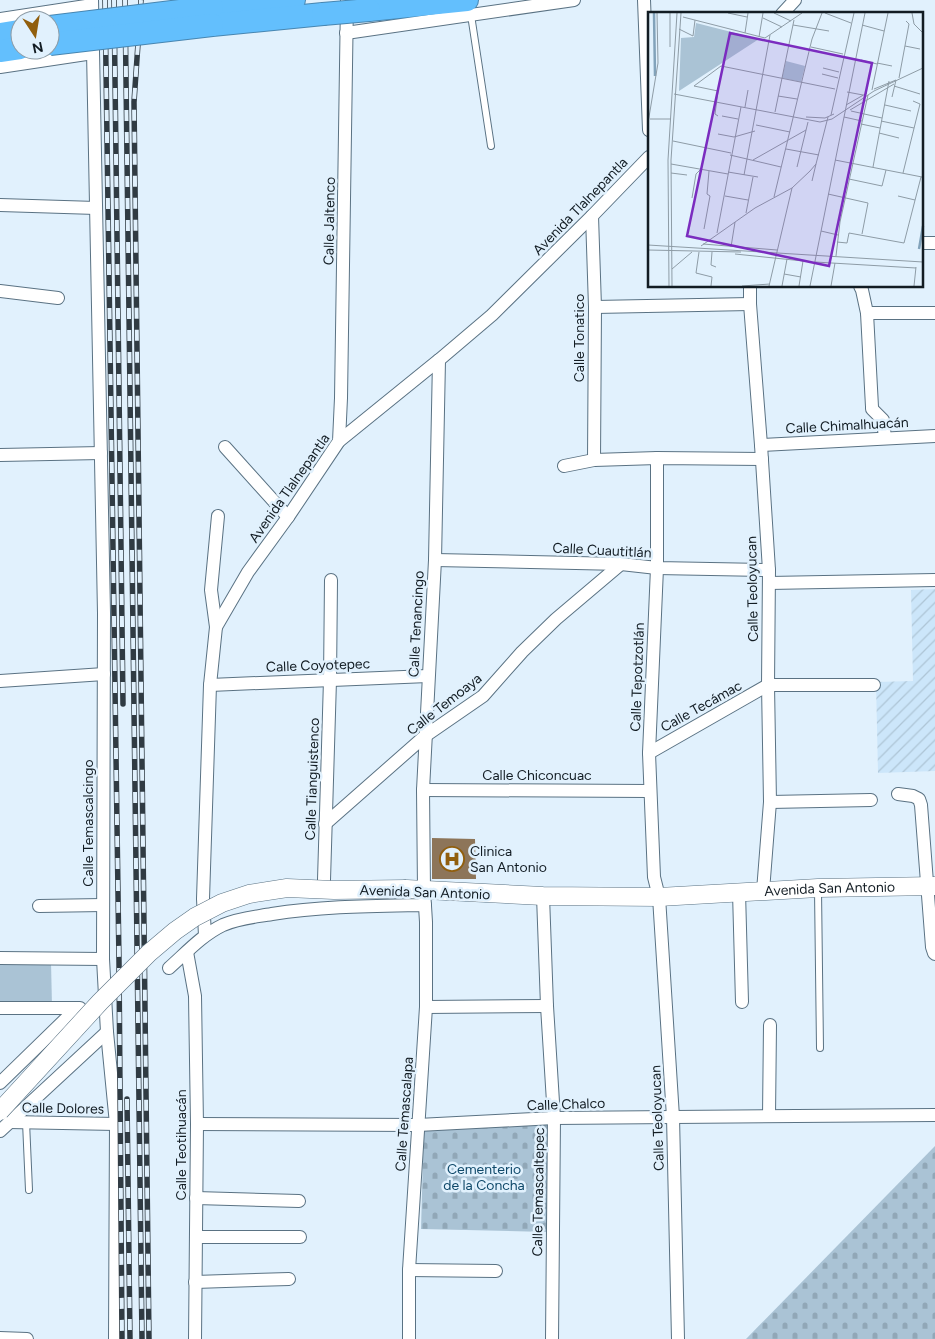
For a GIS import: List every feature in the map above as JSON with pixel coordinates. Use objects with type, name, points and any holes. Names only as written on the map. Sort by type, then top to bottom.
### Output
[{"type":"highway","points":[[60,42],[294,0]]},
{"type":"highway","points":[[60,26],[212,16],[322,14],[369,10],[469,7]]},
{"type":"main road","name":"Avenida San Antonio","points":[[3,1121],[100,1002],[149,953],[175,930],[202,914],[222,903],[249,894],[287,888],[334,890],[406,889],[425,898],[659,897],[818,888],[931,886]]},
{"type":"street","name":"Calle Jaltenco","points":[[339,442],[347,0]]},
{"type":"street","points":[[346,33],[469,7],[574,0]]},
{"type":"street","points":[[644,0],[648,104]]},
{"type":"street","points":[[784,12],[795,0]]},
{"type":"street","points":[[0,19],[92,2]]},
{"type":"street","name":"Calle Temascalcingo","points":[[92,2],[104,614],[103,959],[107,1032],[116,1124],[115,1339]]},
{"type":"street","points":[[0,67],[94,53]]},
{"type":"street","name":"Avenida Tlalnepantla","points":[[205,935],[203,899],[210,685],[216,627],[248,572],[288,518],[339,442],[492,315],[648,158]]},
{"type":"street","points":[[0,205],[96,208]]},
{"type":"street","name":"Calle Tonatico","points":[[592,216],[595,307],[594,460]]},
{"type":"street","points":[[922,243],[935,243]]},
{"type":"street","name":"Calle Teoloyucan","points":[[750,288],[769,576],[770,802],[763,891]]},
{"type":"street","points":[[861,288],[867,313],[872,409],[883,420],[884,438]]},
{"type":"street","points":[[0,292],[58,298]]},
{"type":"street","points":[[595,307],[750,304]]},
{"type":"street","points":[[867,313],[935,313]]},
{"type":"street","name":"Calle Tenancingo","points":[[425,898],[423,790],[435,560],[439,360]]},
{"type":"street","name":"Calle Chimalhuacán","points":[[761,444],[935,436]]},
{"type":"street","points":[[225,447],[288,518]]},
{"type":"street","points":[[0,455],[101,453]]},
{"type":"street","points":[[564,466],[594,460],[657,458],[762,459]]},
{"type":"street","name":"Calle Tepotzotlán","points":[[657,458],[656,568],[649,752],[654,876],[659,897]]},
{"type":"street","points":[[216,627],[212,590],[218,516]]},
{"type":"street","name":"Calle Cuautitlán","points":[[435,560],[622,564],[769,576],[935,580]]},
{"type":"street","name":"Calle Temoaya","points":[[325,824],[425,736],[482,696],[522,652],[556,619],[622,564]]},
{"type":"street","name":"Calle Tianguistenco","points":[[324,880],[330,680],[330,580]]},
{"type":"street","points":[[0,681],[104,674]]},
{"type":"street","name":"Calle Coyotepec","points":[[210,685],[428,676]]},
{"type":"street","points":[[768,685],[874,685]]},
{"type":"street","name":"Calle Tecámac","points":[[649,752],[768,685]]},
{"type":"street","name":"Calle Chiconcuac","points":[[423,790],[650,791]]},
{"type":"street","points":[[898,794],[913,796],[919,799],[921,805],[931,886],[932,947],[935,954]]},
{"type":"street","points":[[770,802],[871,800]]},
{"type":"street","points":[[739,892],[742,1002]]},
{"type":"street","name":"Calle Temascaltepec","points":[[543,896],[554,1118],[552,1339]]},
{"type":"street","name":"Calle Teoloyucan","points":[[659,897],[673,1116],[678,1339]]},
{"type":"street","name":"Avenida San Antonio","points":[[169,968],[205,935],[223,925],[243,918],[290,911],[425,898]]},
{"type":"street","name":"Calle Temascalapa","points":[[409,1339],[410,1270],[426,1007],[425,898]]},
{"type":"street","points":[[39,906],[103,905]]},
{"type":"street","name":"Calle Teotihuacán","points":[[186,952],[195,996],[197,1124],[195,1339]]},
{"type":"street","points":[[0,958],[103,959]]},
{"type":"street","points":[[426,1007],[548,1006]]},
{"type":"street","points":[[0,1008],[106,1008]]},
{"type":"street","points":[[0,1083],[77,1008]]},
{"type":"street","points":[[770,1025],[770,1116]]},
{"type":"street","points":[[3,1121],[107,1032]]},
{"type":"street","name":"Calle Chalco","points":[[197,1124],[418,1124],[554,1118],[935,1115]]},
{"type":"street","name":"Calle Dolores","points":[[3,1121],[116,1124]]},
{"type":"street","points":[[196,1198],[298,1201]]},
{"type":"street","points":[[196,1237],[300,1237]]},
{"type":"street","points":[[410,1270],[496,1271]]},
{"type":"street","points":[[195,1282],[289,1279]]},
{"type":"street","points":[[0,1338],[27,1339]]},
{"type":"lane","points":[[469,7],[491,146]]},
{"type":"lane","points":[[818,888],[820,1048]]},
{"type":"lane","points":[[26,1122],[28,1190]]},
{"type":"shaded area","points":[[935,589],[935,771],[878,773],[876,682],[913,681],[911,590]]},
{"type":"green space","points":[[0,962],[51,962],[52,1006],[0,1006]]},
{"type":"green space","name":"Cementerio de la Concha","points":[[547,1122],[547,1232],[421,1229],[424,1124]]},
{"type":"green space","points":[[935,1146],[935,1339],[746,1339]]},
{"type":"building","name":"Clinica San Antonio","points":[[432,838],[475,839],[476,879],[432,879]]},
{"type":"railway","points":[[105,0],[119,962],[122,1339]]},
{"type":"railway","points":[[114,0],[123,704]]},
{"type":"railway","points":[[125,0],[142,1339]]},
{"type":"railway","points":[[141,0],[134,102],[149,1339]]},
{"type":"railway","points":[[127,1099],[130,1339]]},
{"type":"place","name":"Clinica San Antonio","points":[[452,859]]}]
